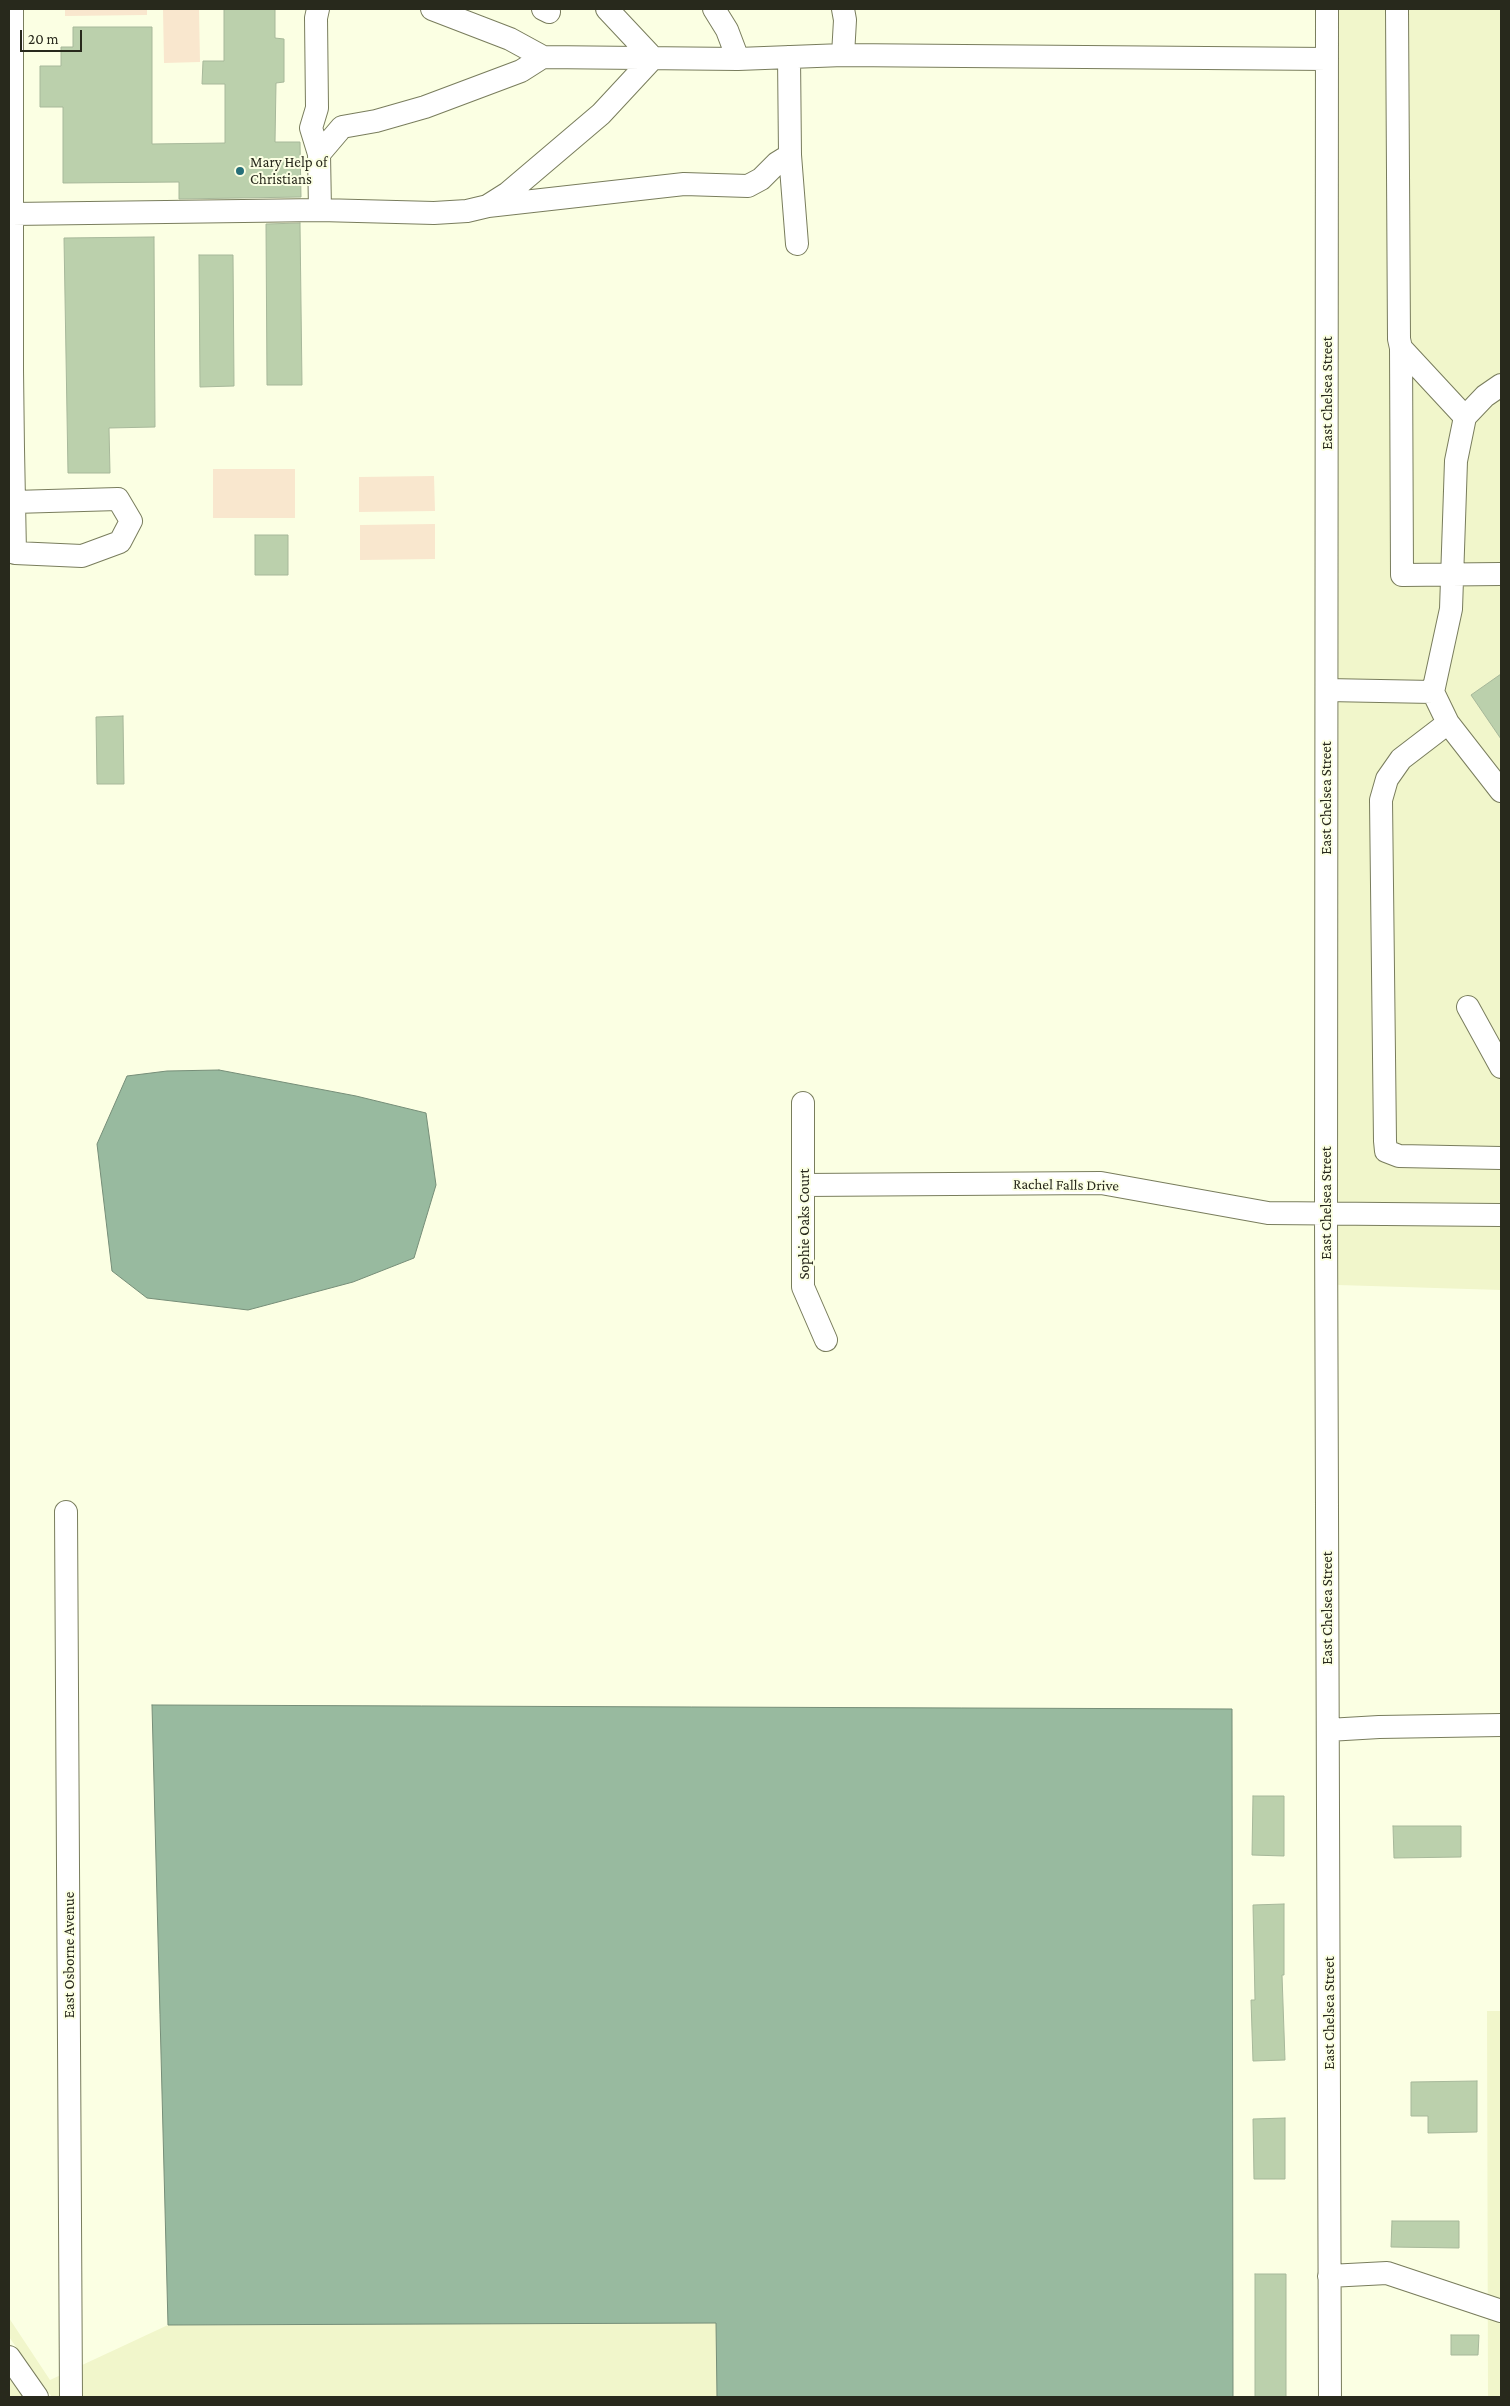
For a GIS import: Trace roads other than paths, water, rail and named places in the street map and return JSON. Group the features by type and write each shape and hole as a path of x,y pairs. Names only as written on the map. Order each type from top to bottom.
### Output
{"street":[{"path":"12,9 12,214 14,502 15,553 82,556 120,542 131,522 118,498 14,502"},
{"path":"318,9 316,18 317,108 311,128 319,154 320,210"},
{"path":"432,9 510,39 543,57 738,59 843,55 1327,59"},
{"path":"606,9 653,58"},
{"path":"714,9 727,30 738,59"},
{"path":"843,9 845,20 843,55"},
{"name":"East Chelsea Street","path":"1327,9 1326,1215 1330,2397"},
{"path":"1397,9 1398,339 1401,348 1402,575 1501,574"},
{"path":"319,154 342,127 376,121 425,107 521,71 543,57"},
{"path":"789,57 790,155 797,244"},
{"path":"488,206 508,193 601,114 653,58"},
{"path":"317,108 342,127"},
{"path":"12,214 320,210 434,213 467,211 488,206 684,184 748,186 761,179 777,163 790,155"},
{"path":"1401,348 1464,417"},
{"path":"1501,385 1464,417 1456,461 1451,609 1433,692 1448,723 1501,791"},
{"path":"1327,690 1433,692"},
{"path":"1448,723 1401,759 1387,779 1381,800 1384,1141 1386,1151 1399,1156 1501,1158"},
{"path":"1468,1007 1501,1067"},
{"name":"Sophie Oaks Court","path":"803,1103 804,1287 826,1340"},
{"name":"Rachel Falls Drive","path":"804,1185 1101,1183 1268,1213 1326,1215 1501,1215"},
{"name":"East Osborne Avenue","path":"66,1512 71,2397"},
{"path":"1328,1730 1501,1724"},
{"path":"1329,2276 1387,2272 1501,2311"},
{"path":"9,2357 37,2397"}],"place":[{"name":"Mary Help of Christians","path":"240,171"}]}
